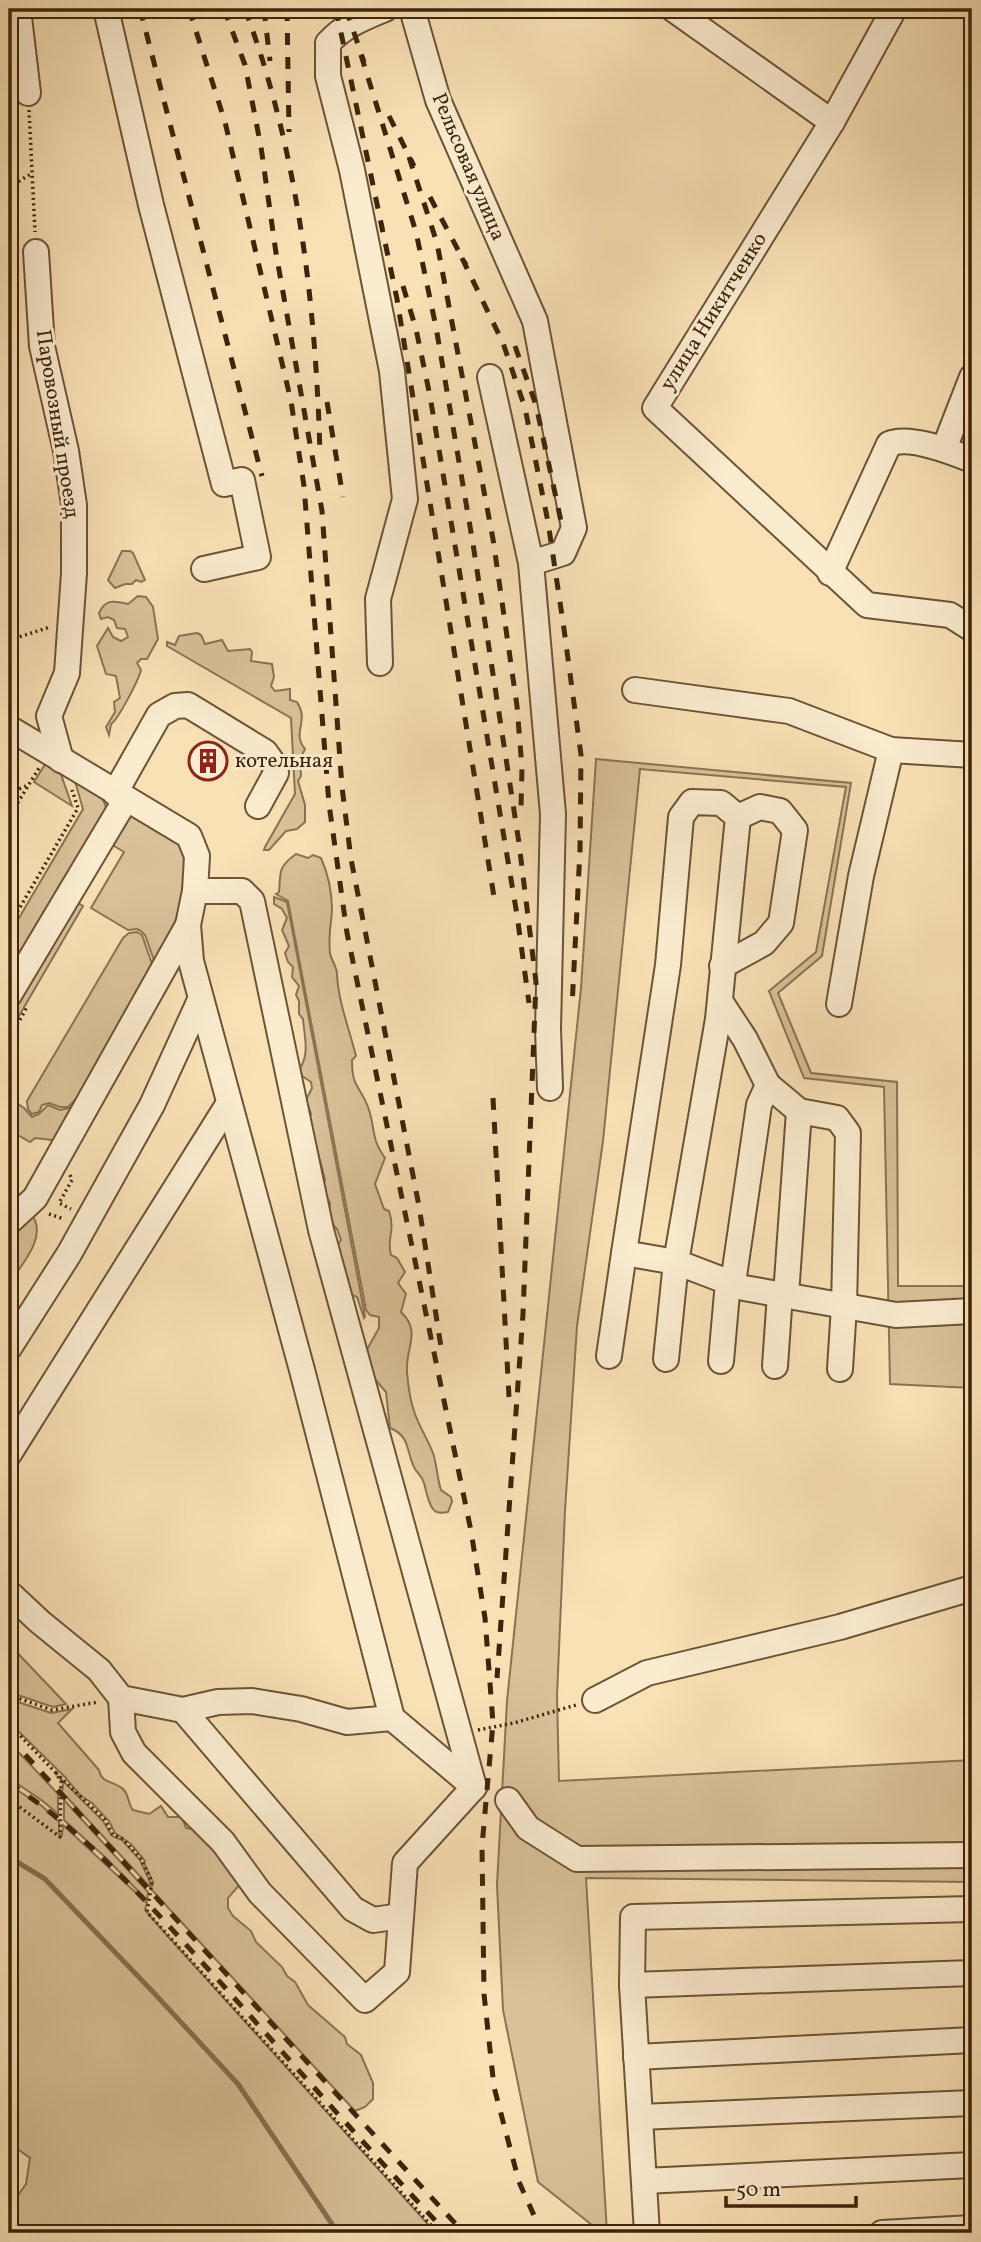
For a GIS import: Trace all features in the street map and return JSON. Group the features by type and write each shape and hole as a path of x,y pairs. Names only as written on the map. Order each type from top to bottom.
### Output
{"street":[{"path":"18,9 18,88"},
{"path":"106,9 150,205 224,484 243,481 258,557 204,569"},
{"path":"380,663 378,599 405,499 392,371 352,170 328,76 328,43 351,23 385,9"},
{"name":"Рельсовая улица","path":"412,9 438,100 535,321 574,528 563,554 531,563"},
{"path":"673,9 832,122"},
{"name":"улица Никитченко","path":"831,573 655,408 832,122 894,9"},
{"name":"Паровозный проезд","path":"36,252 41,346 66,451 74,505 67,673 49,716"},
{"path":"490,377 531,563 553,814 548,1029 550,1088"},
{"path":"944,449 972,377"},
{"path":"972,460 944,449 897,440 889,444 831,573 867,605 950,615 972,629"},
{"path":"635,690 789,711 891,750 972,755"},
{"path":"9,995 121,796 159,715 175,706 188,705 269,756 276,773 258,806"},
{"path":"13,730 49,716 55,756"},
{"path":"13,730 189,836 197,856 195,891 188,926 191,961 302,1370 392,1718 474,1787"},
{"path":"839,1004 862,876 891,750"},
{"path":"609,1356 668,965 681,817 692,802 721,803 738,817"},
{"path":"722,967 764,943 781,923 795,830 780,811 760,807 738,817"},
{"path":"666,1359 677,1262 720,1001 738,817"},
{"path":"195,891 242,891 253,901 321,1230 474,1787"},
{"path":"9,1222 35,1198 188,926"},
{"path":"9,1348 69,1254 152,1105 200,1000"},
{"path":"720,1001 746,1039 768,1085 799,1111 837,1118 848,1133 840,1369"},
{"path":"721,1361 727,1293 733,1283 758,1105 768,1085"},
{"path":"9,1454 229,1103"},
{"path":"775,1366 799,1111"},
{"path":"624,1253 677,1262 733,1283 783,1295 895,1315 972,1311"},
{"path":"595,1700 647,1673 840,1627 972,1588"},
{"path":"9,1593 99,1670 121,1698 123,1732 134,1753 222,1842 260,1893 365,2000 397,1972 405,1863 474,1787"},
{"path":"121,1698 183,1710 218,1702 252,1701 301,1709 347,1722 392,1718"},
{"path":"183,1710 352,1909 373,1920 401,1916"},
{"path":"508,1801 528,1828 576,1859 972,1855"},
{"path":"647,2233 632,1985 633,1917 972,1909"},
{"path":"632,1985 972,1973"},
{"path":"636,2057 972,2040"},
{"path":"640,2117 972,2103"},
{"path":"644,2181 972,2165"},
{"path":"882,2233 972,2228"}],"path":[{"path":"18,88 32,173 36,252"},
{"path":"9,187 32,173"},
{"path":"9,635 19,637 35,633 70,618"},
{"path":"9,817 28,785 55,756 78,808 9,926"},
{"path":"9,793 28,785"},
{"path":"65,1146 72,1180 59,1203 85,1222"},
{"path":"30,1202 39,1212 62,1220 85,1222"},
{"path":"9,1695 52,1710 121,1698"},
{"path":"459,1734 514,1723 595,1700"},
{"path":"9,1724 105,1820 113,1835 123,1839 141,1859 152,1882 147,1912 439,2233"},
{"path":"9,1799 60,1837 61,1782 56,1773"}],"shaded area":[{"path":"122,551 133,553 145,580 136,580 132,584 115,588 108,580"},
{"path":"138,596 146,597 153,607 158,639 147,659 141,659 137,663 141,670 123,708 111,724 109,735 106,727 115,712 114,702 120,698 116,676 106,674 97,646 108,628 113,637 121,641 128,637 125,629 117,628 114,620 108,617 101,619 99,613 108,603 128,604"},
{"path":"197,633 205,644 222,640 228,651 250,649 251,661 272,664 274,677 271,686 275,691 290,689 290,700 297,702 301,709 300,737 305,749 300,759 301,776 298,781 305,805 305,822 297,829 286,831 269,850 264,850 295,794 291,718 167,646 167,642 175,645 179,636"},
{"path":"49,758 57,763 72,806 34,782"},
{"path":"596,759 851,783 822,956 778,993 811,1073 897,1082 898,1286 972,1286 972,1388 890,1384 884,1087 804,1078 769,991 816,952 846,787 640,769 603,1141 577,1326 557,1695 559,1781 972,1760 972,1882 586,1878 607,2233 602,2233 538,2182 503,2010 497,1885 507,1701 581,988"},
{"path":"74,778 102,799 107,820 9,981 9,935 83,809"},
{"path":"125,806 187,842 183,923 155,963 141,931 128,930 91,908 124,852 104,840"},
{"path":"296,854 321,858 326,870 332,910 330,953 337,971 342,1004 356,1056 352,1060 353,1077 367,1104 375,1138 385,1158 375,1184 384,1209 389,1211 391,1218 391,1255 397,1258 405,1272 398,1283 406,1294 401,1312 411,1326 412,1333 407,1372 413,1409 433,1453 441,1490 451,1497 448,1512 434,1511 423,1481 412,1463 405,1440 390,1428 386,1392 372,1376 365,1353 379,1328 379,1317 370,1315 366,1310 288,901 276,894 279,892 283,867"},
{"path":"274,897 287,902 364,1318 357,1297 350,1294 336,1248 341,1240 337,1229 329,1221 330,1203 321,1187 325,1180 306,1100 312,1088 311,1082 302,1076 300,1068 305,1057 306,1044 296,995 299,986 292,977 293,967 285,953 289,946 282,930 287,918 282,909 274,904"},
{"path":"70,898 83,906 9,1033 9,1001"},
{"path":"137,932 142,935 152,964 79,1096 68,1107 49,1103 42,1105 39,1112 32,1114 27,1101 123,938 129,933"},
{"path":"9,1098 32,1117 48,1105 60,1110 74,1107 60,1149 52,1140 35,1138 30,1142 9,1130"},
{"path":"32,1215 37,1232 35,1241 26,1260 9,1284 9,1247 13,1233"},
{"path":"9,1644 66,1704 53,1707 9,1692"},
{"path":"9,1699 51,1713 72,1709 58,1723 103,1778 124,1790 133,1810 149,1814 161,1806 168,1817 182,1817 186,1828 200,1830 241,1883 228,1898 228,1908 233,1916 251,1931 256,1942 295,1982 308,2005 345,2037 347,2044 361,2055 373,2083 373,2099 365,2107 355,2111 151,1889 153,1882 145,1861 131,1844 115,1833 109,1821 92,1803 80,1795 9,1722"},
{"path":"9,1742 58,1794 58,1814 9,1778"},
{"path":"60,1778 103,1821 112,1836 122,1840 140,1860 150,1887 62,1792 63,1784"},
{"path":"9,1785 42,1806 59,1822 59,1834 62,1835 63,1825 147,1903 145,1910 164,1932 436,2233 22,2233 11,2212 11,2205 26,2184 30,2158 9,2143"},
{"path":"64,1800 148,1892 147,1900 64,1820"}],"waterway":[{"path":"9,1857 45,1879 238,2084 338,2233"}],"railway":[{"path":"140,9 262,476"},
{"path":"189,9 225,122 291,401 304,486 329,804 347,933 471,1531 485,1618 493,1723 482,1846 484,1994 494,2087 519,2182 542,2233"},
{"path":"224,9 245,65 322,511 342,787 351,859 419,1206 441,1347"},
{"path":"245,9 279,118 301,229 314,342 320,455"},
{"path":"264,9 270,61"},
{"path":"287,9 289,132"},
{"path":"336,9 397,299 495,903"},
{"path":"346,9 364,62"},
{"path":"361,55 416,232 436,327 519,843 536,982 523,1314 497,1678"},
{"path":"389,116 414,166"},
{"path":"409,157 437,243 493,539 517,706 522,768 521,808"},
{"path":"430,197 466,265"},
{"path":"462,258 503,343 525,408 548,522 564,629 581,755 580,850 572,1007"},
{"path":"403,286 416,329 430,396 517,915 529,1003"},
{"path":"515,346 536,405 561,521"},
{"path":"327,402 343,497"},
{"path":"493,1098 509,1397"},
{"path":"9,1737 464,2233"},
{"path":"9,1783 67,1826 120,1875 447,2233"}],"place":[{"name":"котельная","path":"208,761"}]}
